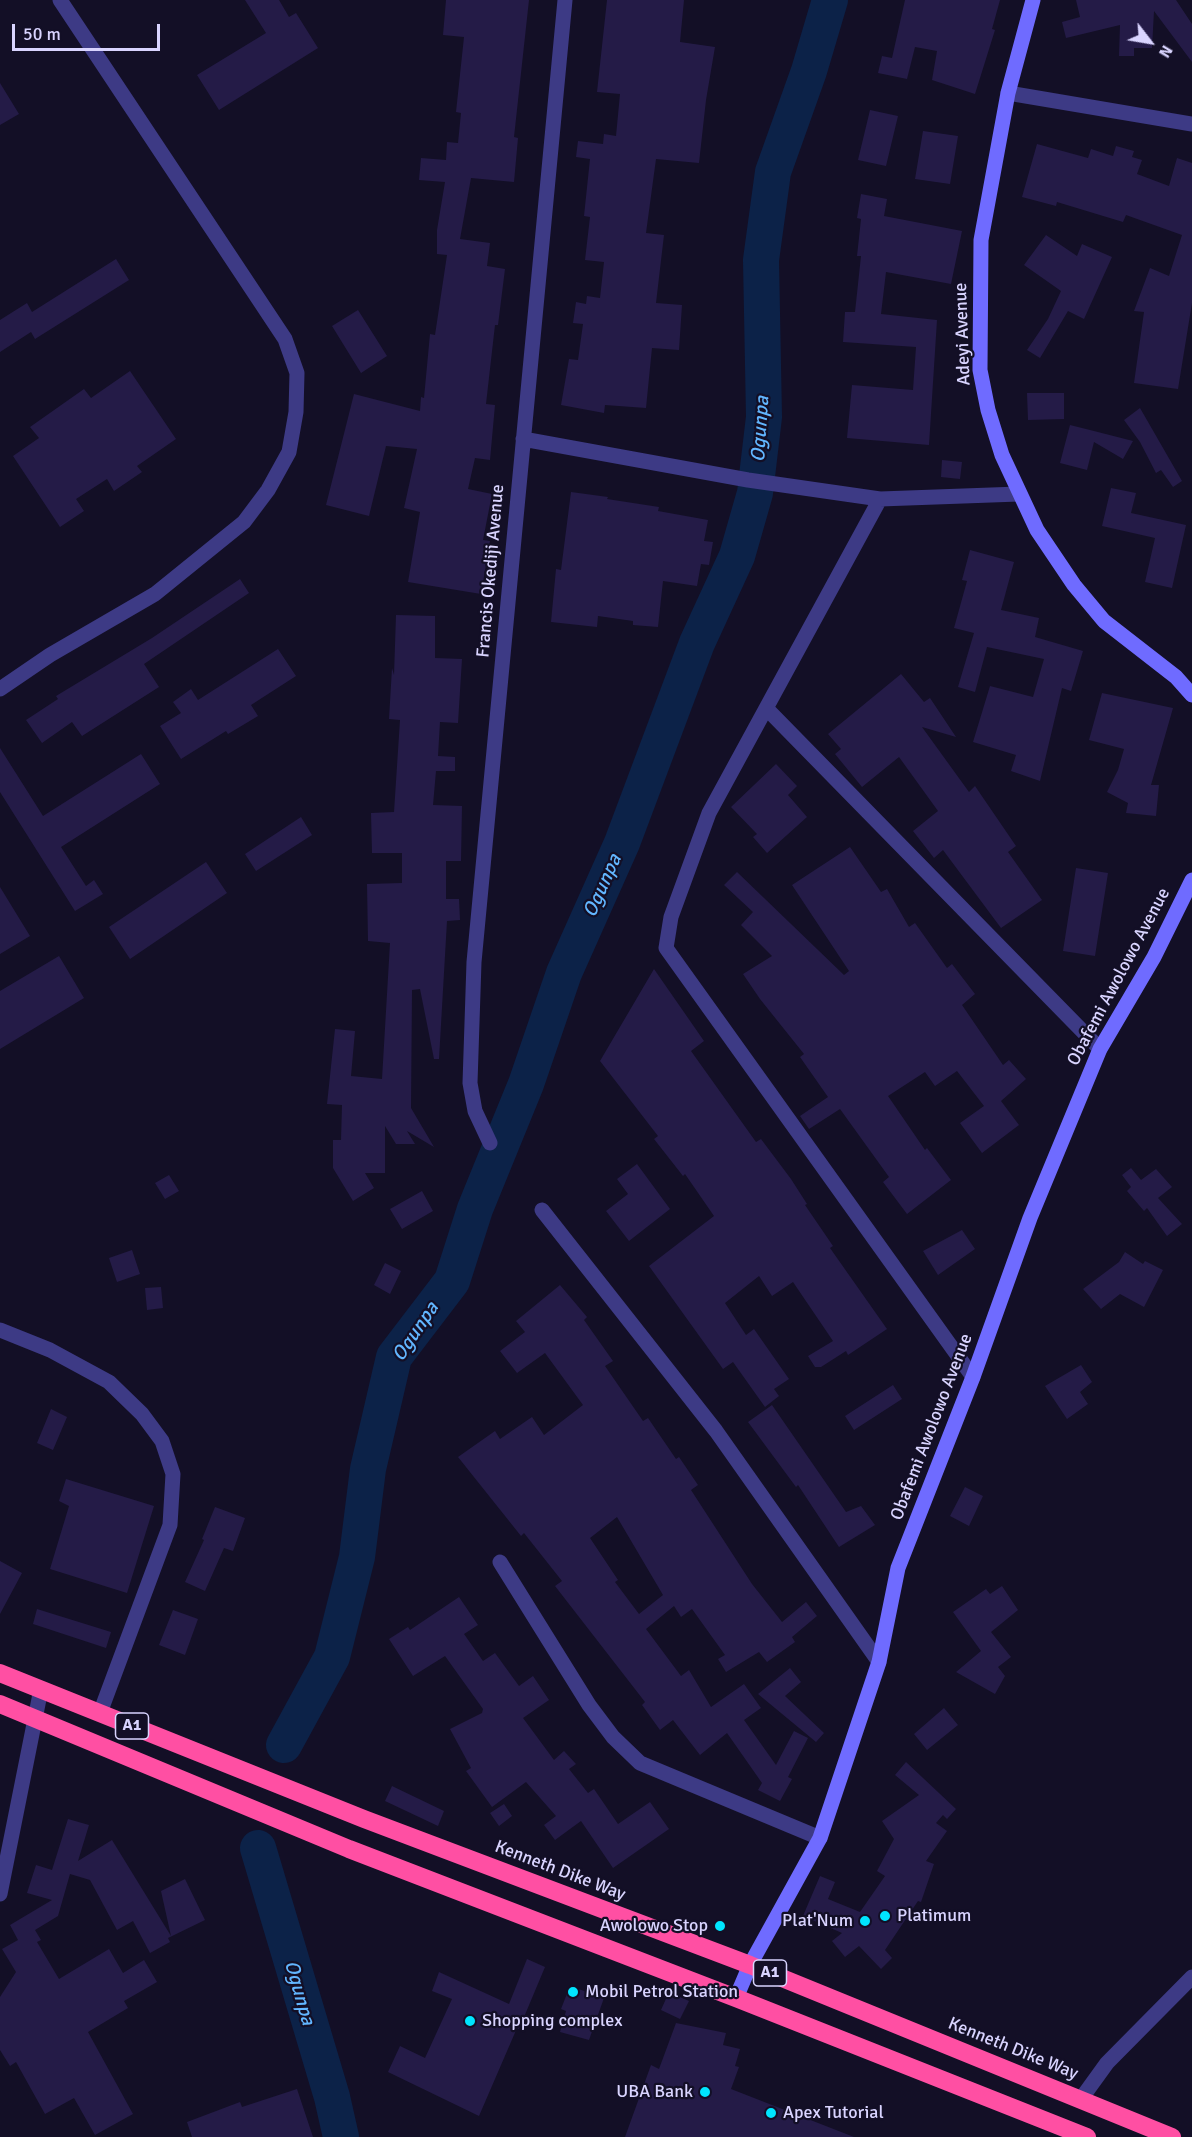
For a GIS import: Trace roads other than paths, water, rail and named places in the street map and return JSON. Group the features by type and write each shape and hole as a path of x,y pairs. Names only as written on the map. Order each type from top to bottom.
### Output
{"highway":[{"name":"Kenneth Dike Way","path":"0,1673 364,1819 750,1965 1172,2137"},
{"name":"A1","path":"0,1704 252,1806 349,1849 736,1998 1087,2137"}],"main road":[{"name":"Adeyi Avenue","path":"1033,0 1008,93 981,240 980,370 988,410 1002,455 1019,494 1037,530 1074,585 1104,621 1176,677 1192,695"},
{"name":"Adeyi Avenue","path":"1176,677 1192,683"},
{"name":"Obafemi Awolowo Avenue","path":"736,1998 750,1965 820,1838 879,1662 898,1568 973,1377 1030,1218 1100,1049 1154,957 1192,880"}],"street":[{"path":"0,689 50,655 155,594 244,522 268,490 289,452 296,412 297,373 285,339 60,0"},
{"name":"Francis Okediji Avenue","path":"490,1143 475,1111 470,1083 474,962 565,0"},
{"path":"1008,93 1192,124"},
{"path":"523,439 748,480 804,486 880,499 1019,494"},
{"path":"880,499 709,813 671,917 666,948 973,1377"},
{"path":"767,709 1100,1049"},
{"path":"542,1210 716,1431 879,1662"},
{"path":"0,1330 50,1350 109,1382 142,1414 162,1441 173,1474 170,1525 100,1713"},
{"path":"500,1562 589,1705 613,1737 640,1763 820,1838"},
{"path":"0,1894 41,1689"},
{"path":"1081,2099 1107,2063 1192,1977"}],"waterway":[{"name":"Ogunpa","path":"284,1745 332,1657 357,1557 368,1469 394,1357 452,1281 475,1209 526,1084 564,973 622,843 697,643 737,556 755,493 764,417 761,260 773,172 809,71 830,0"},
{"name":"Ogunpa","path":"258,1848 332,2097 341,2137"}],"place":[{"name":"Platimum","path":"885,1916"},
{"name":"Plat'Num","path":"865,1921"},
{"name":"Awolowo Stop","path":"720,1926"},
{"name":"Mobil Petrol Station","path":"573,1992"},
{"name":"Shopping complex","path":"470,2021"},
{"name":"UBA Bank","path":"705,2092"},
{"name":"Apex Tutorial","path":"771,2113"}]}
